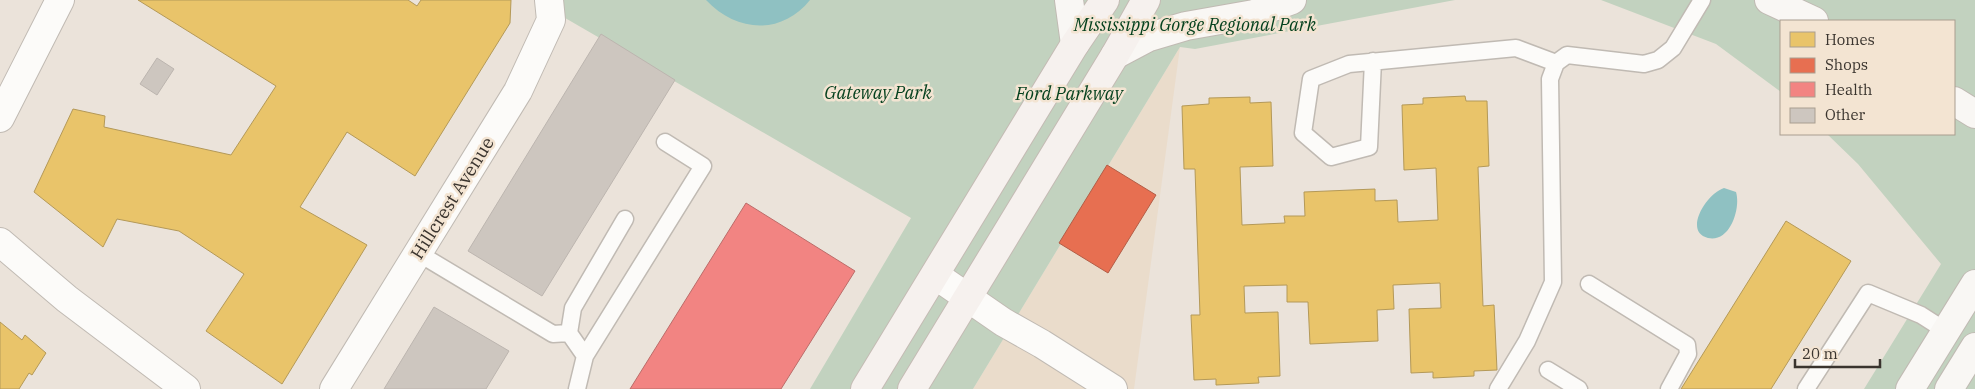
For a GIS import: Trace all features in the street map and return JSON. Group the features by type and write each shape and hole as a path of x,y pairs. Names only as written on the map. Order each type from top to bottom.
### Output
{"main road":[{"path":"865,389 1075,44 1105,0"},
{"path":"912,389 1116,54 1146,0"}],"street":[{"path":"0,118 60,0"},
{"name":"Hillcrest Avenue","path":"334,389 518,91 551,20 549,0"},
{"path":"1068,0 1075,44"},
{"path":"1116,54 1149,37 1186,26 1254,14 1292,0"},
{"path":"1769,0 1812,20"},
{"path":"1955,101 1975,114"},
{"path":"0,242 67,299 186,389"},
{"path":"935,275 1003,322 1113,389"},
{"path":"1910,389 1975,284"},
{"path":"1946,331 1975,341"},
{"path":"1949,389 1975,347"}],"lane":[{"path":"1498,389 1527,341 1553,282 1550,79 1556,63 1567,55 1644,64 1658,60 1673,48 1702,0"},
{"path":"1373,62 1369,146 1331,157 1303,133 1311,79 1349,64 1516,48 1556,63"},
{"path":"577,389 585,356 704,166 665,142"},
{"path":"585,356 570,333 573,308 625,219"},
{"path":"418,253 553,334 570,333"},
{"path":"1589,284 1687,344 1688,354 1669,389"},
{"path":"1806,389 1868,293 1921,315 1946,331"},
{"path":"1548,370 1579,389"}],"shaded area":[{"path":"1180,47 1134,389 973,389"}],"green space":[{"path":"534,0 1455,0 1195,49 1180,47 973,389 810,389 911,218"},
{"path":"1601,0 1975,0 1975,389 1864,389 1941,264 1858,164 1828,135 1955,135 1955,20 1780,20 1780,91 1716,44"}],"water":[{"path":"706,0 810,0 798,12 786,20 758,26 744,24 731,19"},
{"path":"1724,188 1736,192 1737,207 1735,215 1728,230 1716,238 1708,238 1701,234 1697,228 1697,221 1704,205"}],"building: Homes":[{"path":"138,0 408,0 417,6 421,0 511,0 510,23 415,176 347,132 300,207 367,245 282,384 206,331 244,274 179,231 117,219 103,247 34,192 73,109 105,116 104,127 231,155 276,86"},
{"path":"1465,96 1466,101 1487,101 1489,166 1478,167 1483,306 1494,305 1497,370 1474,371 1474,376 1433,378 1433,372 1411,373 1409,309 1441,308 1440,283 1393,285 1394,309 1377,310 1378,341 1310,344 1308,302 1287,302 1287,285 1244,286 1245,313 1278,312 1280,376 1258,377 1259,383 1216,385 1216,379 1194,380 1191,315 1200,315 1195,169 1184,169 1182,106 1209,104 1209,98 1250,97 1250,103 1271,102 1273,166 1240,167 1242,225 1285,223 1284,216 1305,216 1304,192 1375,189 1375,201 1397,200 1398,222 1438,220 1436,168 1404,170 1402,105 1423,104 1423,98"},
{"path":"1786,221 1851,261 1771,389 1681,389"},
{"path":"0,322 22,340 25,335 46,353 32,375 29,373 19,389 0,389"}],"building: Shops":[{"path":"1107,165 1156,195 1108,273 1059,243"}],"building: Health":[{"path":"746,203 855,271 781,389 630,389"}],"building: Other":[{"path":"601,34 675,80 542,296 468,251"},
{"path":"157,58 174,69 157,95 140,84"},
{"path":"434,307 509,351 486,389 384,389"}],"park label":[{"name":"Mississippi Gorge Regional Park","path":"1195,24"},
{"name":"Gateway Park","path":"878,92"},
{"name":"Ford Parkway","path":"1069,93"}]}
